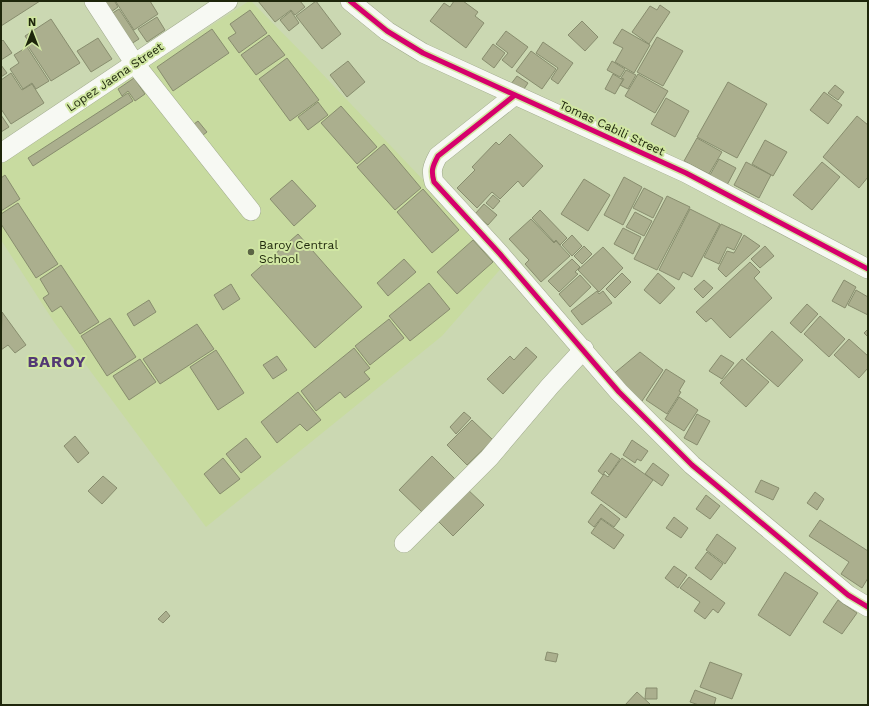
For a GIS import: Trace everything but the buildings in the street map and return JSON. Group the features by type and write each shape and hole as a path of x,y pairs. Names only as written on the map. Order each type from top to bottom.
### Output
{"street":[{"path":"94,1 135,64 251,211"},
{"name":"Lopez Jaena Street","path":"1,153 228,1"},
{"name":"Tomas Cabili Street","path":"350,1 388,31 423,53 686,173 868,269"},
{"path":"515,94 438,156 434,163 432,172 434,182 506,260 584,349 619,392 692,465 848,595 868,607"},
{"path":"404,543 489,458 550,386 584,349"}],"shaded area":[{"name":"Baroy Central School","path":"251,1 311,62 504,265 442,336 206,527 54,322 1,240 1,163"}],"cycle path":[{"path":"350,1 387,31 423,53 686,173 868,269"},
{"path":"515,95 438,156 434,163 433,169 434,182 500,254 619,392 692,465 848,595 868,607"}],"place":[{"name":"Baroy Central School","path":"251,252"}],"district":[{"name":"BAROY","path":"57,361"}]}
